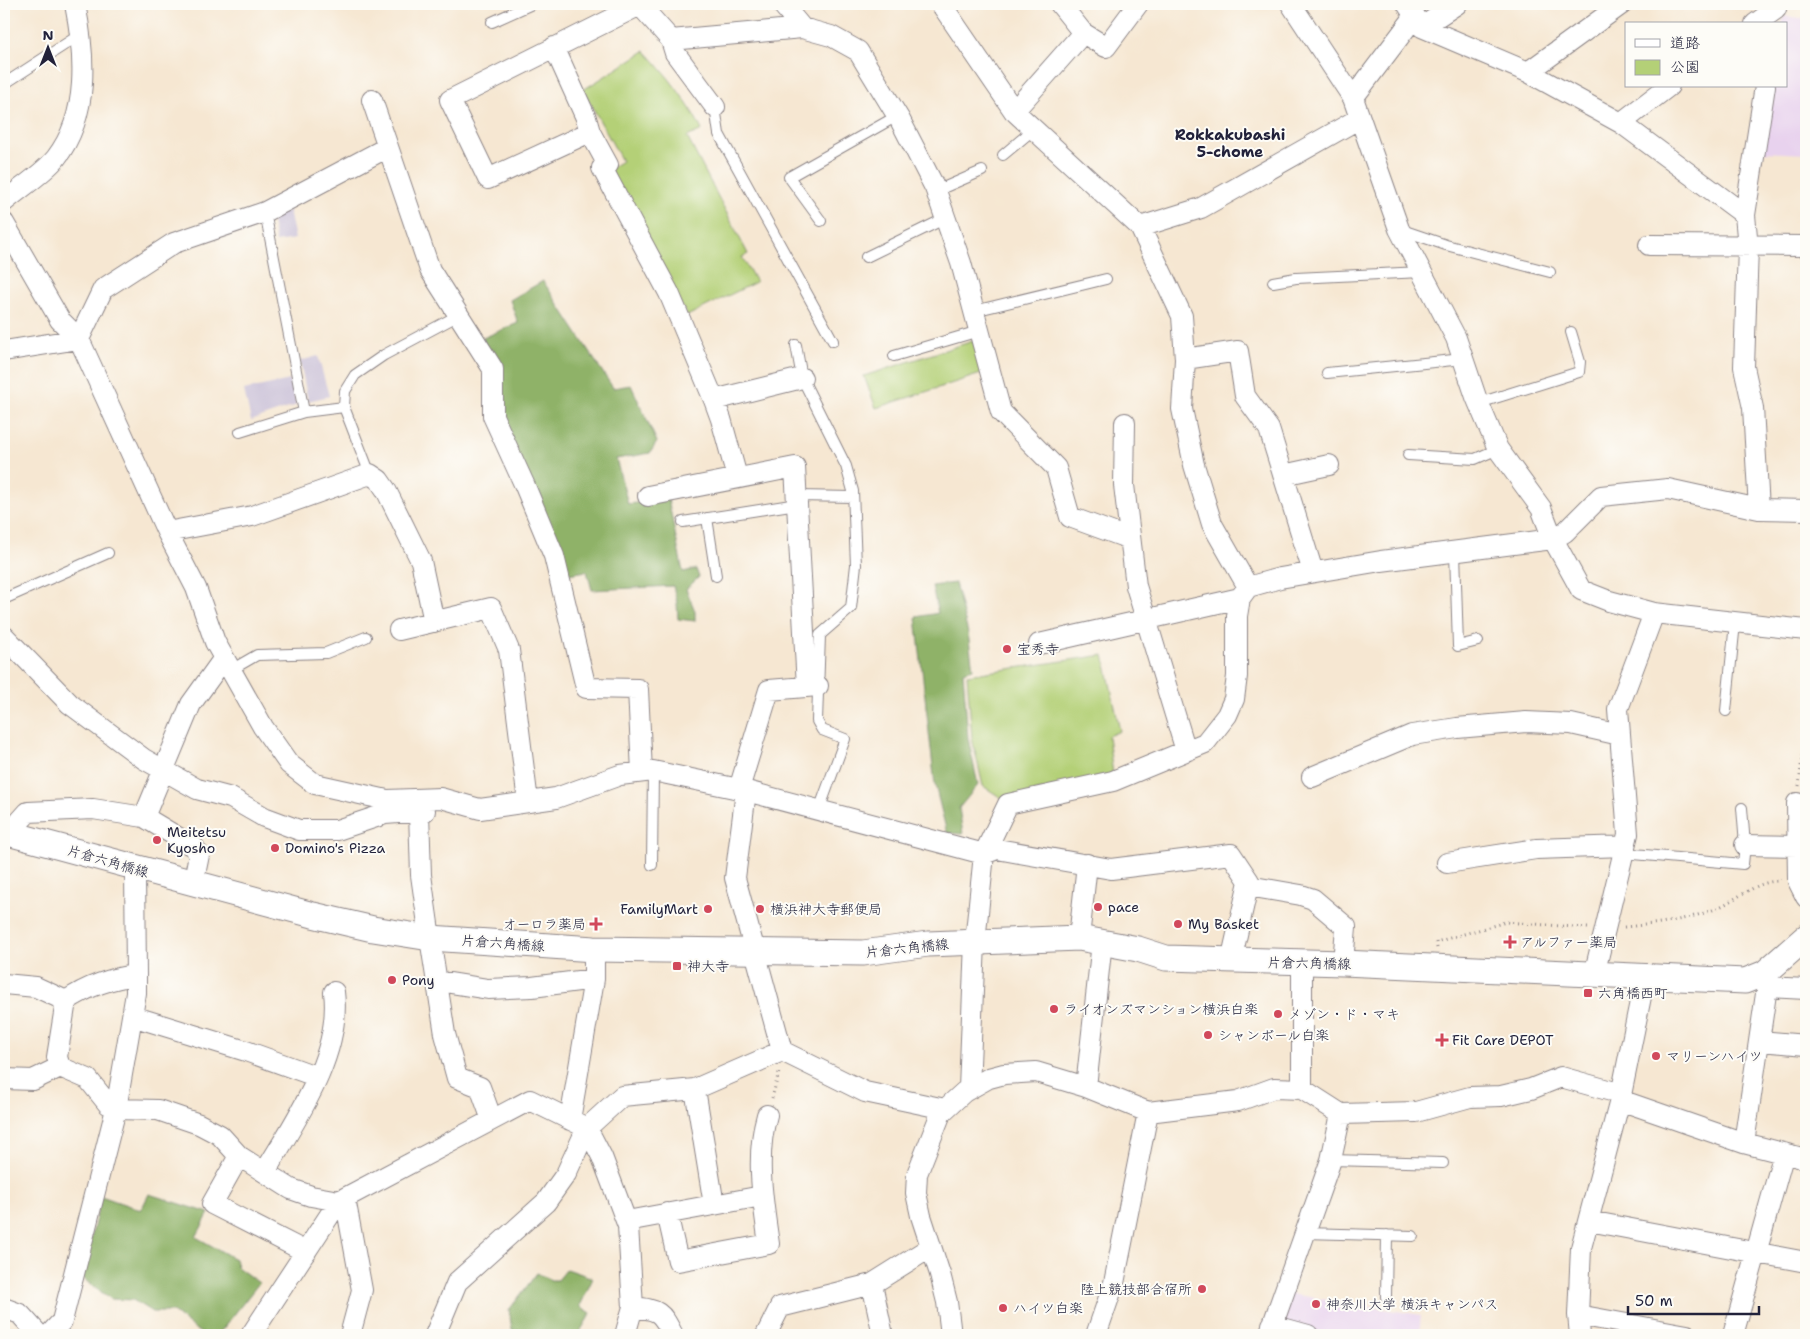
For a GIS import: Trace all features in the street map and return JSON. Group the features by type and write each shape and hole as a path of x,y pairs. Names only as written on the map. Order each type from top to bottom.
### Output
{"street":[{"path":"4,202 56,158 72,131 80,108 81,34 75,4"},
{"path":"590,132 488,179 450,100 639,4 671,40 675,53 715,107"},
{"path":"782,4 802,28"},
{"path":"941,4 1014,112 1140,228 1182,316 1185,359 1182,409 1194,465 1212,524 1244,593 1237,616 1237,676 1234,699 1227,715 1205,743 1113,781 1008,804 984,854 975,942 969,1089"},
{"path":"1060,4 1083,34 1106,46 1138,4"},
{"path":"1291,4 1353,98 1399,229 1456,338 1479,404 1498,449 1541,508 1553,539 1581,590 1609,602 1654,613 1806,630"},
{"path":"1353,98 1415,15 1457,4"},
{"path":"1528,72 1622,4"},
{"path":"1759,22 1776,12"},
{"path":"1415,15 1528,72 1621,122 1745,215"},
{"path":"671,40 802,28 831,36 858,51 897,116 936,191 974,311 1001,412 1056,468 1070,517 1130,539"},
{"path":"1014,112 1083,34"},
{"path":"554,47 586,118 590,132 608,165 602,168 670,293 721,419 736,477"},
{"path":"1621,122 1666,88"},
{"path":"1759,509 1753,408 1744,367 1748,247 1745,215 1765,88"},
{"path":"372,100 430,270 492,369 492,416 525,486 554,556 586,688 638,689 648,772"},
{"path":"1140,228 1201,208 1360,118"},
{"path":"78,338 103,289 174,242 265,212 388,147"},
{"path":"4,223 60,320 78,338 167,532 196,588 215,642 264,727 289,764 315,784 387,800 441,798 480,809"},
{"path":"1649,246 1806,246"},
{"path":"4,351 78,338"},
{"path":"1185,359 1238,351 1244,396 1269,429 1313,572"},
{"path":"714,400 802,378"},
{"path":"1125,423 1124,485 1136,586 1186,751"},
{"path":"1283,475 1329,465"},
{"path":"648,496 736,477 795,467 812,687 769,690 743,790 735,878 783,1052 865,1092 946,1109"},
{"path":"167,532 252,516 370,474 379,480 386,490 421,561 434,622"},
{"path":"1039,644 1147,621 1244,593 1280,578 1381,561 1553,539 1565,532 1601,496 1668,489 1759,509 1806,510"},
{"path":"399,630 491,608 509,650 528,802"},
{"path":"1594,975 1628,834 1628,814 1618,709 1654,613"},
{"path":"4,636 70,704 144,759 197,789 231,798 264,817 299,830 337,830 385,814 480,809 556,798 620,775 648,772 743,790 984,854 997,849 1111,868 1231,854 1249,881 1231,961"},
{"path":"144,817 191,704 227,664"},
{"path":"1312,777 1412,735 1456,728 1535,722 1571,724 1620,735"},
{"path":"1797,803 1798,881 1806,897"},
{"path":"10,833 28,812 93,809 144,817 194,847 199,855 193,884"},
{"path":"419,812 421,875 445,1034 457,1078 480,1087 492,1120"},
{"name":"片倉六角橋線","path":"10,833 193,884 373,929 430,938 594,949 863,953 928,944 1091,940 1138,948 1166,958 1302,964 1343,963 1763,982 1779,962 1806,937"},
{"path":"1745,845 1797,846"},
{"path":"1448,863 1536,849 1624,850"},
{"path":"1086,1087 1091,940 1087,864"},
{"path":"49,1335 62,1321 116,1109 132,1016 136,975 135,868"},
{"path":"1248,886 1301,895 1313,899 1346,927 1343,963"},
{"path":"435,1335 458,1282 546,1202 566,1174 579,1124 594,979 594,949"},
{"path":"1302,964 1302,1090"},
{"path":"136,975 113,978 78,993 66,1001 57,1057 60,1066 88,1079 108,1104 116,1109 158,1110 179,1116 220,1135 239,1156 290,1189 311,1196 342,1200"},
{"path":"1580,1335 1578,1315 1581,1248 1621,1097 1645,977"},
{"path":"438,981 488,989 532,987 594,979"},
{"path":"1744,1143 1760,1041 1763,982 1806,989"},
{"path":"4,984 36,986 66,1001"},
{"path":"265,1172 318,1077 336,1010 334,992"},
{"path":"132,1016 318,1077"},
{"path":"1760,1041 1806,1045"},
{"path":"579,1124 622,1096 695,1089 783,1052"},
{"path":"4,1079 34,1080 60,1066"},
{"path":"951,1335 947,1302 916,1193 918,1174 934,1129 946,1109 969,1089 989,1078 1004,1074 1036,1072 1086,1087 1148,1112 1238,1101 1274,1088 1302,1090 1341,1114 1416,1112 1470,1097 1501,1096 1531,1090 1561,1077 1621,1097 1744,1143 1806,1159"},
{"path":"695,1089 714,1205"},
{"path":"251,1335 342,1200 530,1100 579,1124 602,1157 627,1220 633,1307 625,1335"},
{"path":"1096,1335 1114,1282 1148,1112"},
{"path":"1308,1335 1271,1330 1331,1160 1341,1114"},
{"path":"667,1213 678,1260 769,1244 762,1196 762,1132 767,1115"},
{"path":"1733,1335 1784,1153"},
{"path":"239,1156 212,1204 306,1252"},
{"path":"627,1220 762,1196"},
{"path":"342,1200 362,1290 350,1335"},
{"path":"1589,1221 1806,1262"},
{"path":"766,1335 780,1307 872,1284 931,1247"},
{"path":"872,1284 883,1335"},
{"path":"633,1307 656,1310 664,1316 673,1335"},
{"path":"4,1308 20,1314 39,1335"},
{"path":"1578,1315 1687,1335"}],"lane":[{"path":"492,22 532,4"},
{"path":"4,84 81,34"},
{"path":"715,107 719,134 833,341"},
{"path":"822,221 789,177 897,116"},
{"path":"1003,155 1034,129"},
{"path":"936,191 982,171"},
{"path":"265,212 304,412"},
{"path":"866,257 946,218"},
{"path":"1399,229 1446,245 1550,272"},
{"path":"1273,282 1296,278 1422,272"},
{"path":"974,311 1106,279"},
{"path":"370,474 344,407 345,391 355,375 384,355 459,315"},
{"path":"894,356 979,331"},
{"path":"1479,404 1579,372 1580,362 1571,332"},
{"path":"796,345 802,378 846,466 853,496 856,565 851,608 820,635 812,687 817,721 822,730 845,739 819,810"},
{"path":"1326,373 1463,359"},
{"path":"240,432 304,412 344,407"},
{"path":"1408,455 1475,458 1498,449"},
{"path":"683,522 797,500 853,496"},
{"path":"707,518 716,576"},
{"path":"1455,552 1458,646 1478,641"},
{"path":"4,599 108,553"},
{"path":"1726,711 1735,623"},
{"path":"227,664 257,655 326,653 366,637"},
{"path":"648,772 652,865"},
{"path":"1624,850 1743,864 1745,845 1742,808"},
{"path":"1331,1160 1443,1163"},
{"path":"1306,1233 1413,1236"},
{"path":"1386,1297 1387,1235"}],"path":[{"path":"1797,803 1804,737 1806,737"},
{"path":"767,1115 783,1052"}],"shaded area":[{"path":"1784,16 1806,19 1806,154 1763,152 1773,88 1788,88 1788,22 1782,22"},
{"path":"289,210 295,239 276,242 272,221 277,214"},
{"path":"318,356 329,396 308,401 300,361"},
{"path":"290,380 297,405 251,421 244,390"},
{"name":"神奈川大学 横浜キャンパス","path":"1284,1293 1421,1315 1419,1335 1270,1335"}],"green space":[{"path":"645,51 676,89 702,130 687,137 748,254 742,257 756,282 687,316 609,169 622,161 583,90"},
{"path":"543,281 613,388 631,385 657,442 650,453 616,459 628,504 668,499 683,572 696,569 699,577 686,589 695,611 695,621 678,619 673,586 592,590 587,571 562,575 496,414 483,338 518,323 510,300"},
{"path":"973,341 984,373 876,408 864,376"},
{"path":"955,583 968,633 973,669 963,672 968,738 978,785 959,808 963,834 947,833 935,785 916,617 938,613 932,586"},
{"path":"1104,655 1120,731 1108,736 1113,774 1003,799 983,786 972,738 967,675"},
{"path":"149,1194 209,1213 196,1237 235,1259 237,1267 259,1283 218,1335 203,1335 173,1312 152,1312 133,1300 111,1299 82,1278 101,1196 141,1210"},
{"path":"567,1269 593,1278 580,1306 591,1313 578,1335 538,1335 512,1330 509,1310 537,1273 551,1280 558,1280"}],"place":[{"name":"宝秀寺","path":"1007,649"},
{"name":"Meitetsu Kyosho","path":"157,840"},
{"name":"Domino's Pizza","path":"275,848"},
{"name":"pace","path":"1098,907"},
{"name":"FamilyMart","path":"708,909"},
{"name":"横浜神大寺郵便局","path":"760,909"},
{"name":"オーロラ薬局","path":"596,924"},
{"name":"My Basket","path":"1178,924"},
{"name":"アルファー薬局","path":"1510,942"},
{"name":"神大寺","path":"677,966"},
{"name":"Pony","path":"392,980"},
{"name":"六角橋西町","path":"1588,993"},
{"name":"ライオンズマンション横浜白楽","path":"1054,1009"},
{"name":"メゾン・ド・マキ","path":"1278,1014"},
{"name":"シャンボール白楽","path":"1208,1035"},
{"name":"Fit Care DEPOT","path":"1442,1040"},
{"name":"マリーンハイツ","path":"1656,1056"},
{"name":"陸上競技部合宿所","path":"1202,1289"},
{"name":"神奈川大学 横浜キャンパス","path":"1316,1304"},
{"name":"ハイツ白楽","path":"1003,1308"}],"district":[{"name":"Rokkakubashi 5-chome","path":"1230,144"}]}
